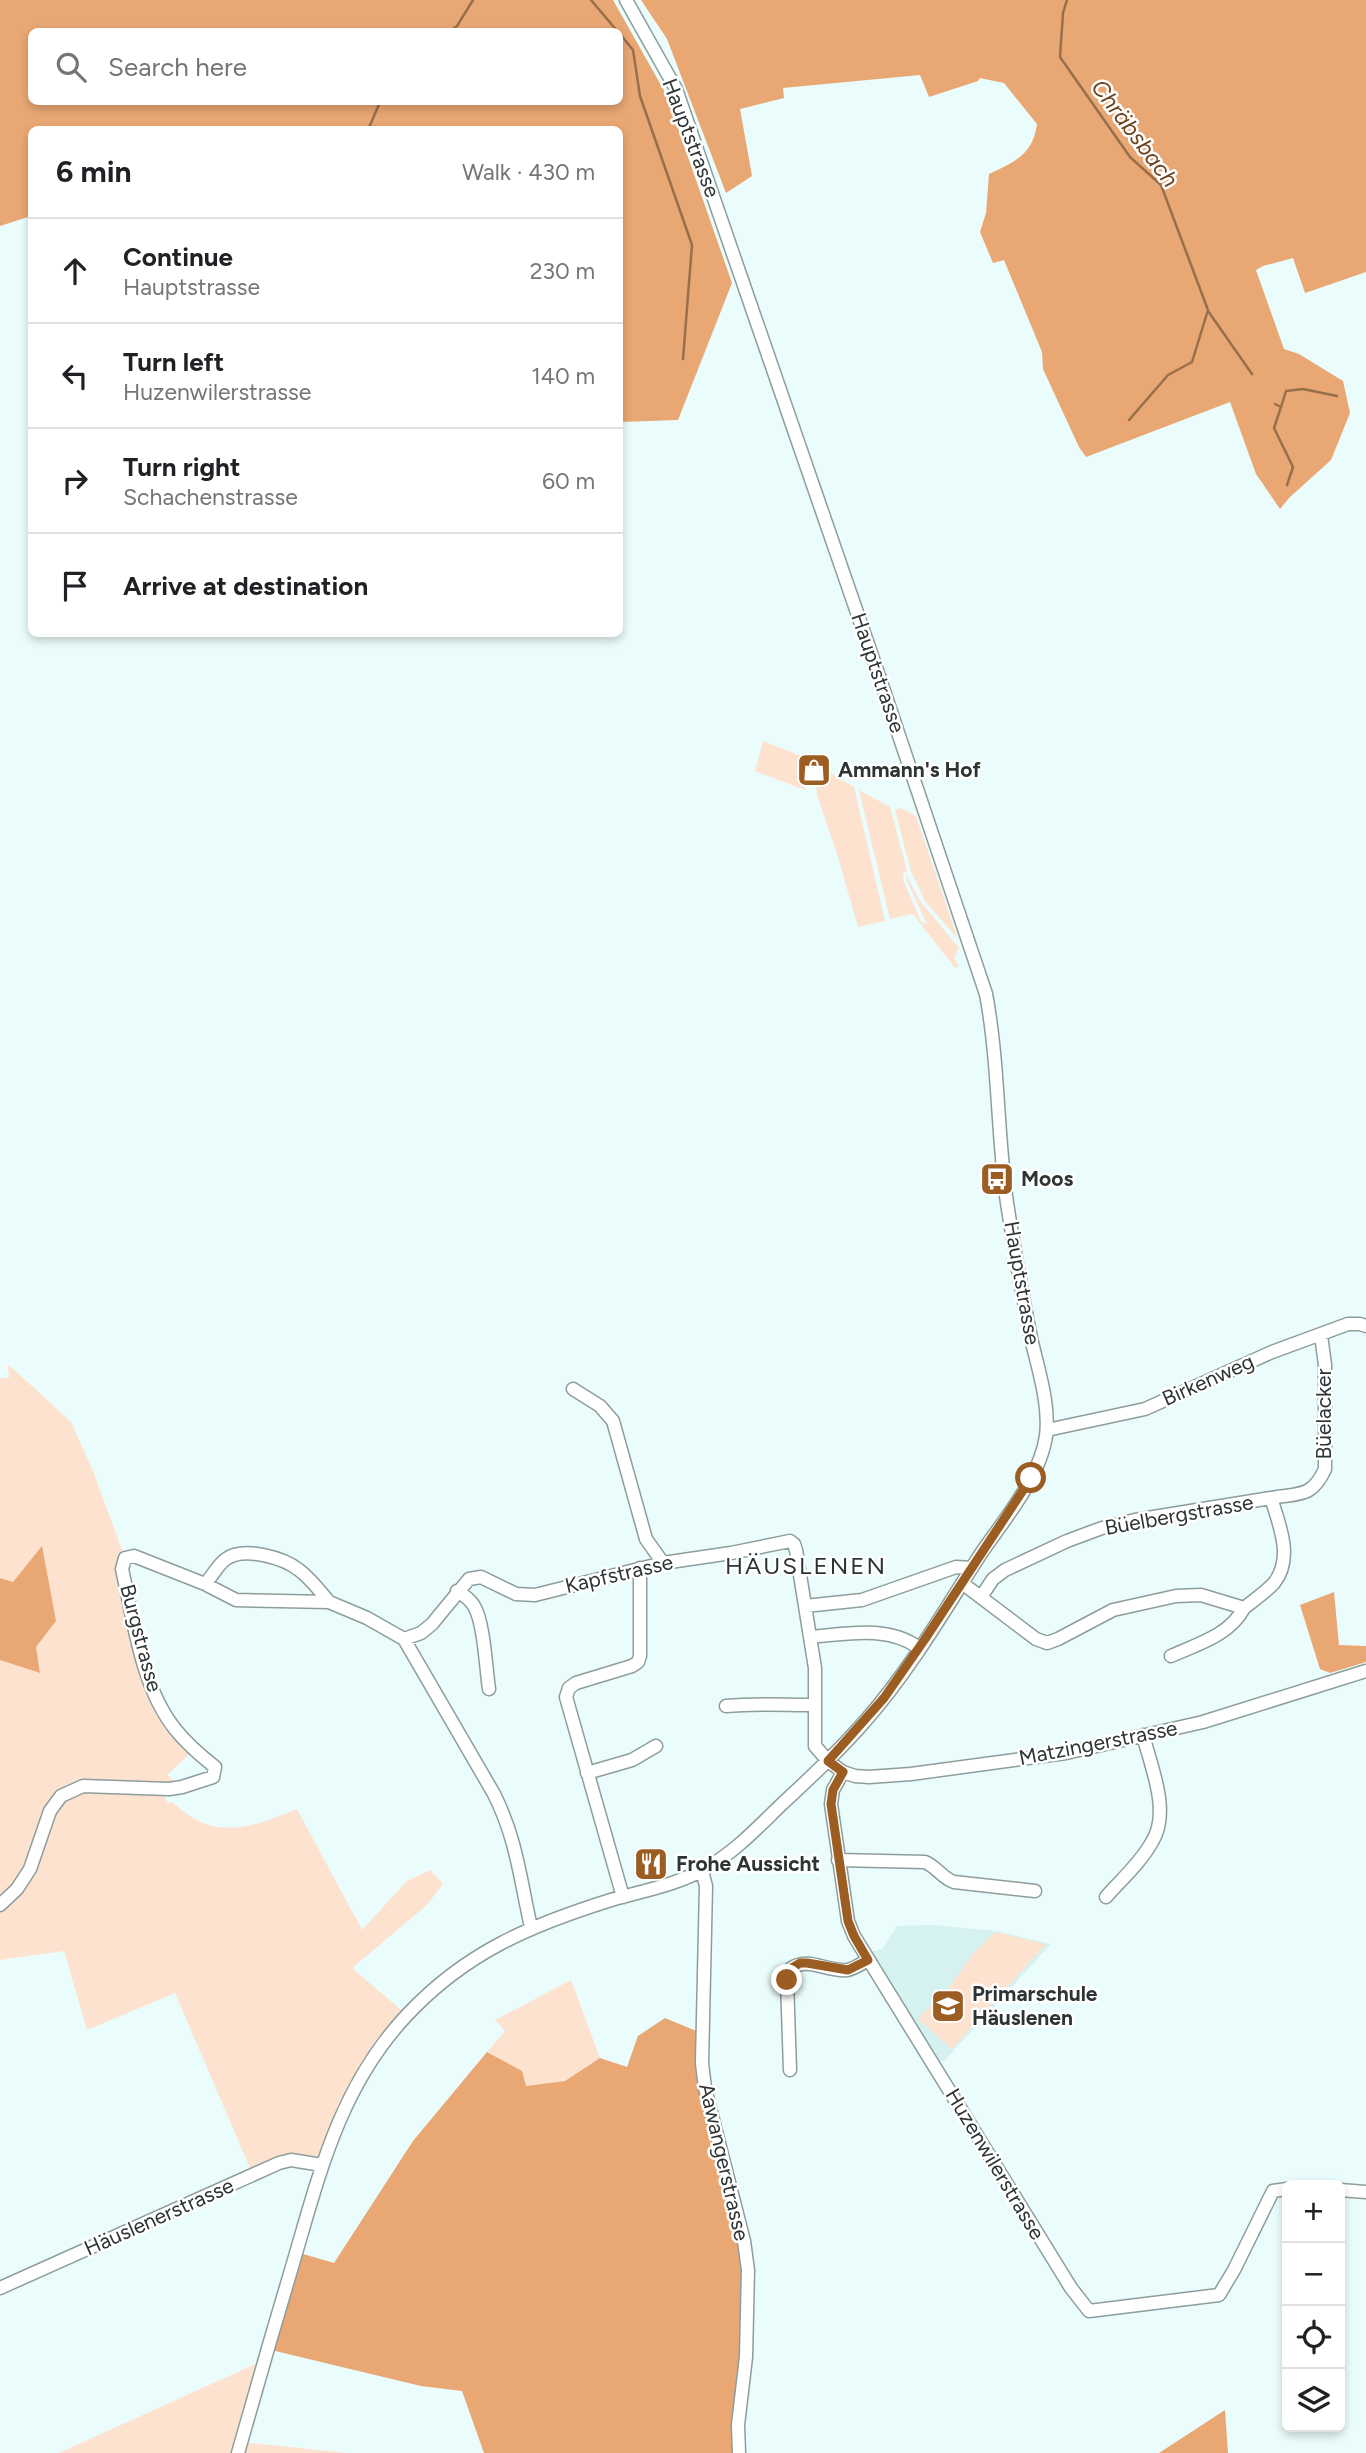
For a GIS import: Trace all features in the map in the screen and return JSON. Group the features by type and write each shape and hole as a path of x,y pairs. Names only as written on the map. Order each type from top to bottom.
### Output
{"street":[{"name":"Hauptstrasse","path":"321,2165 340,2116 358,2081 382,2045 407,2015 458,1970 531,1927 702,1871 736,1847 828,1761 867,1719 919,1648 972,1568 1031,1478 1041,1458 1047,1430 1042,1389 1007,1202 986,994 676,89 626,0"},
{"name":"Birkenweg","path":"1047,1430 1145,1409 1272,1352 1348,1324 1366,1326"},
{"name":"Büelacker","path":"1271,1498 1309,1491 1318,1484 1325,1469 1325,1365 1321,1335"},
{"path":"573,1389 600,1406 613,1421 646,1539 663,1563"},
{"name":"Büelbergstrasse","path":"981,1597 993,1579 1006,1570 1067,1541 1102,1528 1135,1520 1271,1498 1285,1551 1281,1570 1274,1583 1244,1608 1239,1619 1227,1630 1171,1656"},
{"name":"Kapfstrasse","path":"457,1591 469,1579 481,1577 516,1594 535,1595 663,1563 740,1552 790,1541 796,1550 805,1606"},
{"path":"205,1584 226,1559 253,1552 293,1565 302,1571 329,1602"},
{"name":"Burgstrasse","path":"0,1905 17,1889 30,1869 50,1811 61,1796 83,1786 169,1789 213,1777 215,1767 194,1750 174,1728 159,1704 144,1663 122,1569 125,1558 134,1556 205,1584 236,1600 329,1602 367,1618 404,1639"},
{"path":"828,1761 815,1746 815,1668 805,1606 862,1600 956,1567 972,1568"},
{"path":"623,1897 566,1701 566,1692 576,1683 638,1662 640,1568"},
{"path":"962,1583 1037,1639 1047,1643 1113,1610 1176,1596 1201,1595 1244,1608"},
{"path":"489,1689 479,1618 468,1597 457,1591 432,1624 421,1633 404,1639 494,1794 506,1820 516,1848 531,1927"},
{"path":"810,1637 883,1634 907,1641 919,1648"},
{"name":"Matzingerstrasse","path":"828,1761 843,1772 869,1777 1066,1753 1203,1722 1366,1671"},
{"path":"726,1706 767,1703 775,1706 815,1705"},
{"path":"1106,1897 1153,1841 1159,1824 1158,1798 1143,1735"},
{"path":"587,1773 632,1760 656,1745"},
{"name":"Huzenwilerstrasse","path":"843,1772 831,1798 848,1921 854,1936 1071,2288 1089,2311 1219,2295 1273,2190 1282,2189"},
{"path":"838,1860 925,1862 937,1869 947,1880 954,1882 1035,1891"},
{"name":"Aawangerstrasse","path":"702,1871 706,1886 701,2033 705,2088 744,2241 748,2270 746,2357 738,2424 739,2453"},
{"path":"790,2070 787,1980 790,1969 800,1963 807,1963 848,1970 868,1960"},
{"name":"Häuslenerstrasse","path":"0,2288 279,2163 291,2160 321,2165"},
{"path":"238,2453 321,2165"},
{"path":"1345,2190 1366,2192"}],"shaded area":[{"path":"0,0 613,0 666,94 732,283 678,420 623,422 623,126 28,126 28,217 0,226"},
{"path":"641,0 1366,0 1366,272 1305,293 1293,258 1256,270 1284,349 1299,354 1343,381 1350,413 1331,460 1280,509 1256,474 1230,402 1086,457 1043,369 1042,352 1004,260 993,263 980,232 986,213 989,174 1014,161 1027,150 1037,124 1004,83 980,78 978,81 929,97 920,75 783,88 784,98 740,109 752,176 726,193 667,39"},
{"path":"763,741 814,761 805,790 755,771"},
{"path":"823,769 854,787 885,921 858,927 817,795 816,784"},
{"path":"859,790 890,807 907,871 903,872 904,882 921,922 927,924 906,875 920,901 959,948 954,958 959,966 955,968 913,914 890,919"},
{"path":"901,808 916,816 958,939 925,901 911,871 895,810"},
{"path":"8,1364 71,1422 93,1471 125,1558 122,1569 160,1705 194,1750 167,1775 182,1787 169,1789 164,1796 168,1803 172,1802 208,1825 234,1828 260,1823 297,1809 362,1930 407,1881 430,1870 443,1884 427,1905 352,1968 407,2015 382,2045 322,2165 301,2161 253,2175 175,1993 87,2030 64,1951 0,1960 0,1660 40,1673 36,1647 42,1547 13,1582 0,1578 0,1378 9,1378"},
{"path":"42,1546 56,1621 36,1647 40,1673 0,1660 0,1578 13,1582"},
{"path":"1334,1592 1339,1645 1366,1646 1366,1662 1330,1673 1320,1669 1300,1605"},
{"name":"Primarschule Häuslenen","path":"933,1925 996,1931 1051,1944 944,2061 937,2062 870,1952 882,1949 897,1926"},
{"path":"995,1932 1046,1944 952,2049 918,2019 939,1996 942,1998 972,1955"},
{"path":"571,1980 600,2058 565,2081 525,2086 495,2056 487,2052 505,2031 495,2020"},
{"path":"665,2018 701,2033 702,2062 744,2241 739,2453 484,2453 462,2391 421,2386 267,2349 296,2252 334,2263 413,2141 487,2052 522,2071 526,2086 565,2081 600,2058 627,2067 638,2036"},
{"path":"264,2360 241,2442 346,2453 59,2453"},
{"path":"1225,2410 1228,2453 1159,2453"}],"waterway":[{"path":"454,28 473,0"},
{"path":"591,0 615,28"},
{"name":"Chräbsbach","path":"1067,0 1063,13 1060,57 1130,157 1161,185 1208,310 1192,362 1168,375 1129,420"},
{"path":"623,38 633,50 640,96 692,245 683,359"},
{"path":"370,126 379,105"},
{"path":"1208,311 1252,374"},
{"path":"1275,404 1281,407 1286,391 1303,389 1337,396"},
{"path":"1281,407 1274,428 1293,467 1287,485"}],"place":[{"name":"Ammann's Hof","path":"814,770"},
{"name":"Moos","path":"997,1179"},
{"name":"Frohe Aussicht","path":"651,1864"},
{"name":"Primarschule Häuslenen","path":"948,2006"}],"district":[{"name":"HÄUSLENEN","path":"806,1566"}],"route":[{"path":"787,1980 790,1969 800,1963 848,1970 868,1960 848,1921 831,1804 833,1790 843,1772 828,1761 884,1698 1031,1478"}]}
